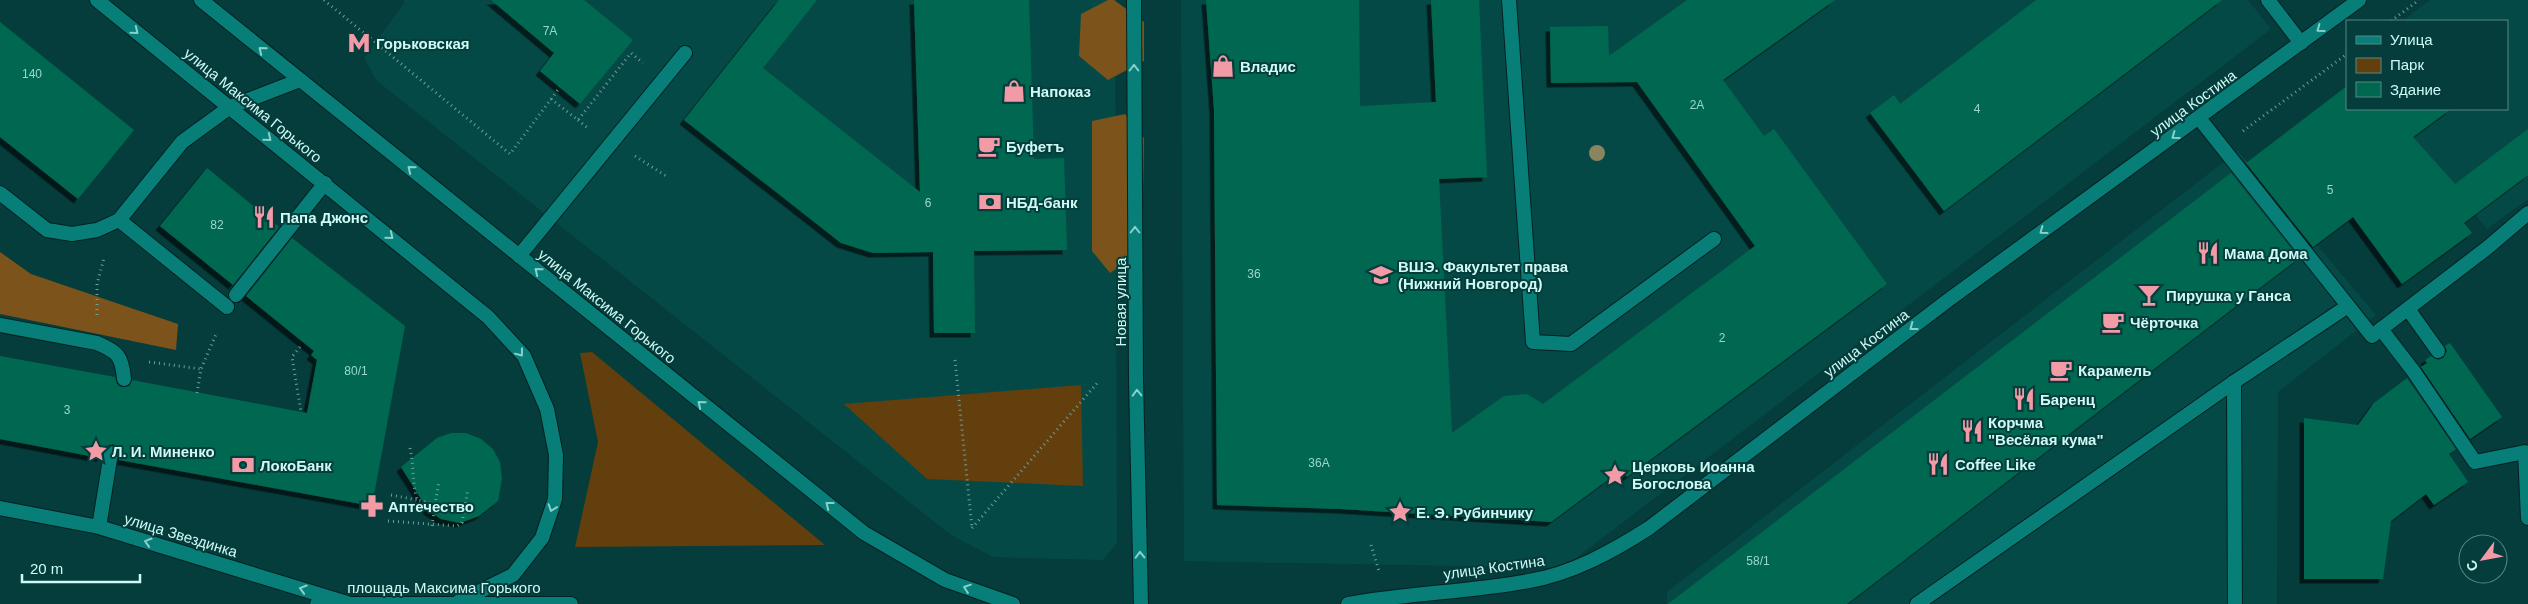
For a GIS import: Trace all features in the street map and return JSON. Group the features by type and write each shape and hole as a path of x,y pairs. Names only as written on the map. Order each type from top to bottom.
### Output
{"street":[{"name":"улица Максима Горького","path":"97,0 488,317 524,356 547,409 556,455 555,499 542,538 513,575 458,602"},
{"name":"улица Максима Горького","path":"201,0 864,533 944,580 1013,604"},
{"name":"Новая улица","path":"1134,0 1136,380 1141,604"},
{"path":"1508,0 1533,342 1570,344 1714,239"},
{"path":"2268,0 2301,43"},
{"name":"улица Костина","path":"1348,604 1387,597 1530,581 1567,571 1617,548 1649,528 1947,301 2359,0"},
{"path":"519,256 685,54"},
{"path":"0,193 47,230 72,234 96,230 120,220 182,142 230,107 300,80"},
{"path":"2199,118 2372,336 2487,248 2528,213"},
{"path":"236,295 325,183"},
{"path":"120,220 227,307"},
{"path":"1917,604 2234,382 2348,306"},
{"path":"2408,309 2438,351"},
{"path":"0,325 97,344 112,349 123,362 124,378"},
{"path":"2381,329 2414,372 2475,462 2525,452 2528,518"},
{"path":"2234,382 2235,604"},
{"path":"99,527 111,454"},
{"name":"улица Звездинка","path":"0,508 99,527 350,604"},
{"name":"площадь Максима Горького","path":"317,604 458,602 571,604"}],"path":[{"path":"324,0 510,154 560,88"},
{"path":"2392,20 2419,0"},
{"path":"551,99 578,120 632,53 664,80"},
{"path":"2222,147 2346,55"},
{"path":"650,164 666,176"},
{"path":"98,318 97,284 100,268"},
{"path":"197,392 200,369 227,307"},
{"path":"300,347 292,357 301,412"},
{"path":"955,360 972,528 1099,381"},
{"path":"147,362 200,369"},
{"path":"410,448 413,461 411,478 417,500"},
{"path":"432,526 439,482"},
{"path":"388,521 432,526 457,526 462,523 468,489"},
{"path":"391,495 464,508"}],"shaded area":[{"path":"403,0 1115,0 1117,543 1103,560 993,557 951,535 377,81 364,58 405,2"},
{"path":"1108,0 1114,0 1144,22 1144,61 1108,80 1079,56 1081,14"},
{"path":"1181,0 2248,0 2271,29 1563,568 1184,561"},
{"path":"2430,0 2528,0 2528,199 2487,229 2392,110 2508,110 2508,20 2404,20"},
{"path":"1125,114 1144,138 1142,250 1110,273 1092,251 1092,121"},
{"path":"2238,151 2376,315 2278,392 2277,604 1667,604 1667,592"},
{"path":"0,252 31,274 178,324 176,350 0,314"}],"green space":[{"path":"592,352 825,545 575,547 598,442 580,353"},
{"path":"1081,385 1083,486 927,479 844,404"}],"building":[{"path":"491,0 584,0 633,40 580,104 540,71 554,53"},
{"path":"779,0 817,0 763,68 920,192 914,0 1029,0 1034,159 1064,158 1067,250 974,251 975,333 934,333 933,252 873,253 841,243 684,120"},
{"path":"1206,0 1359,0 1360,106 1436,102 1431,0 1479,0 1487,177 1439,179 1452,433 1504,396 1527,394 1543,404 1755,246 1637,82 1551,83 1550,27 1608,26 1609,56 1687,0 1835,0 1723,80 1764,136 1774,129 1887,284 1627,477 1621,470 1551,522 1341,509 1217,505 1214,110"},
{"path":"2036,0 2222,0 1944,211 1870,113 1894,95 1900,104"},
{"path":"0,22 134,130 78,199 0,137"},
{"path":"2346,87 2346,110 2450,110 2413,137 2455,184 2528,129 2528,175 2464,223 2472,233 2402,284 2353,217 2313,247 2246,163"},
{"path":"207,168 279,227 233,285 160,226"},
{"path":"2231,173 2299,258 1847,604 1668,604"},
{"path":"292,238 405,326 372,506 119,460 119,449 113,444 105,447 102,457 95,457 0,439 0,356 115,377 117,384 121,387 129,386 132,380 307,413 317,360 311,355 314,351 246,296"},
{"path":"2450,343 2502,417 2470,439 2421,367 2427,363 2425,360 2431,356 2438,360 2443,358 2447,351 2445,346"},
{"path":"2407,378 2456,449 2449,454 2468,482 2434,505 2426,494 2391,521 2383,579 2304,579 2304,418 2358,425 2374,403"},
{"path":"451,433 466,433 481,439 493,449 500,462 502,478 498,501 479,516 460,523 441,519 428,510 401,467 437,438"}],"place":[{"name":"Горьковская","path":"359,43"},
{"name":"Владис","path":"1223,66"},
{"name":"Напоказ","path":"1014,91"},
{"name":"Буфетъ","path":"989,146"},
{"name":"НБД-банк","path":"990,202"},
{"name":"Папа Джонс","path":"264,217"},
{"name":"Мама Дома","path":"2208,253"},
{"name":"ВШЭ. Факультет права (Нижний Новгород)","path":"1381,275"},
{"name":"Пирушка у Ганса","path":"2149,295"},
{"name":"Чёрточка","path":"2113,322"},
{"name":"Карамель","path":"2061,370"},
{"name":"Баренц","path":"2024,399"},
{"name":"Корчма \"Весёлая кума\"","path":"1972,431"},
{"name":"Л. И. Миненко","path":"96,451"},
{"name":"Coffee Like","path":"1938,464"},
{"name":"ЛокоБанк","path":"243,465"},
{"name":"Церковь Иоанна Богослова","path":"1615,475"},
{"name":"Аптечество","path":"372,506"},
{"name":"Е. Э. Рубинчику","path":"1400,512"}]}
